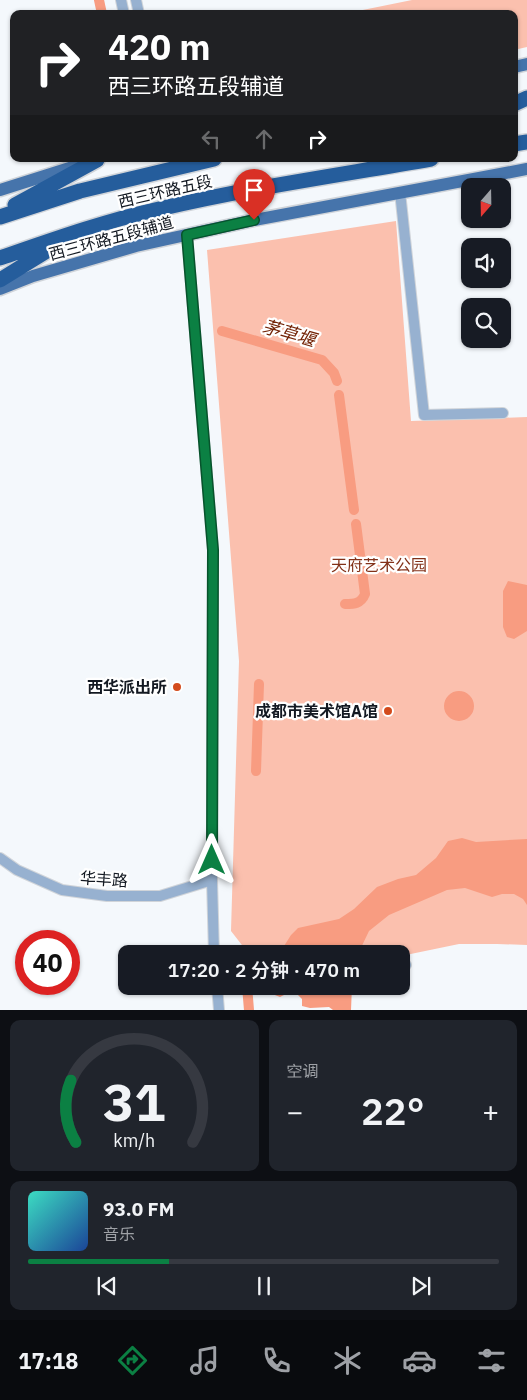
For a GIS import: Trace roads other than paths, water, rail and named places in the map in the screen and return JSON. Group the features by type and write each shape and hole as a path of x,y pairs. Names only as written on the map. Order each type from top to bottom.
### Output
{"highway":[{"path":"0,215 94,162"},
{"name":"西三环路五段","path":"0,215 80,192 202,162"},
{"name":"西三环路五段","path":"0,258 81,230 158,209 224,195 413,162"},
{"path":"0,280 81,230"}],"main road":[{"path":"0,190 89,162"},
{"name":"西三环路五段辅道","path":"0,289 33,276 136,246 254,220 527,169"}],"street":[{"path":"400,192 424,415 503,413"},
{"path":"187,235 213,550 212,880 214,945"},
{"name":"华丰路","path":"0,858 17,870 62,890 108,896 160,896 212,880"},
{"path":"218,995 219,1010"}],"waterway":[{"name":"茅草堰","path":"99,0 101,10"},
{"name":"茅草堰","path":"222,331 322,360 334,373 337,381"},
{"name":"茅草堰","path":"339,395 354,510"},
{"name":"茅草堰","path":"345,604 359,602 365,594 356,524"},
{"name":"茅草堰","path":"256,771 259,684"},
{"name":"茅草堰","path":"248,995 249,1010"}],"place":[{"name":"西华派出所","path":"177,687"},
{"name":"成都市美术馆A馆","path":"388,711"}],"park label":[{"name":"天府艺术公园","path":"379,565"}]}
